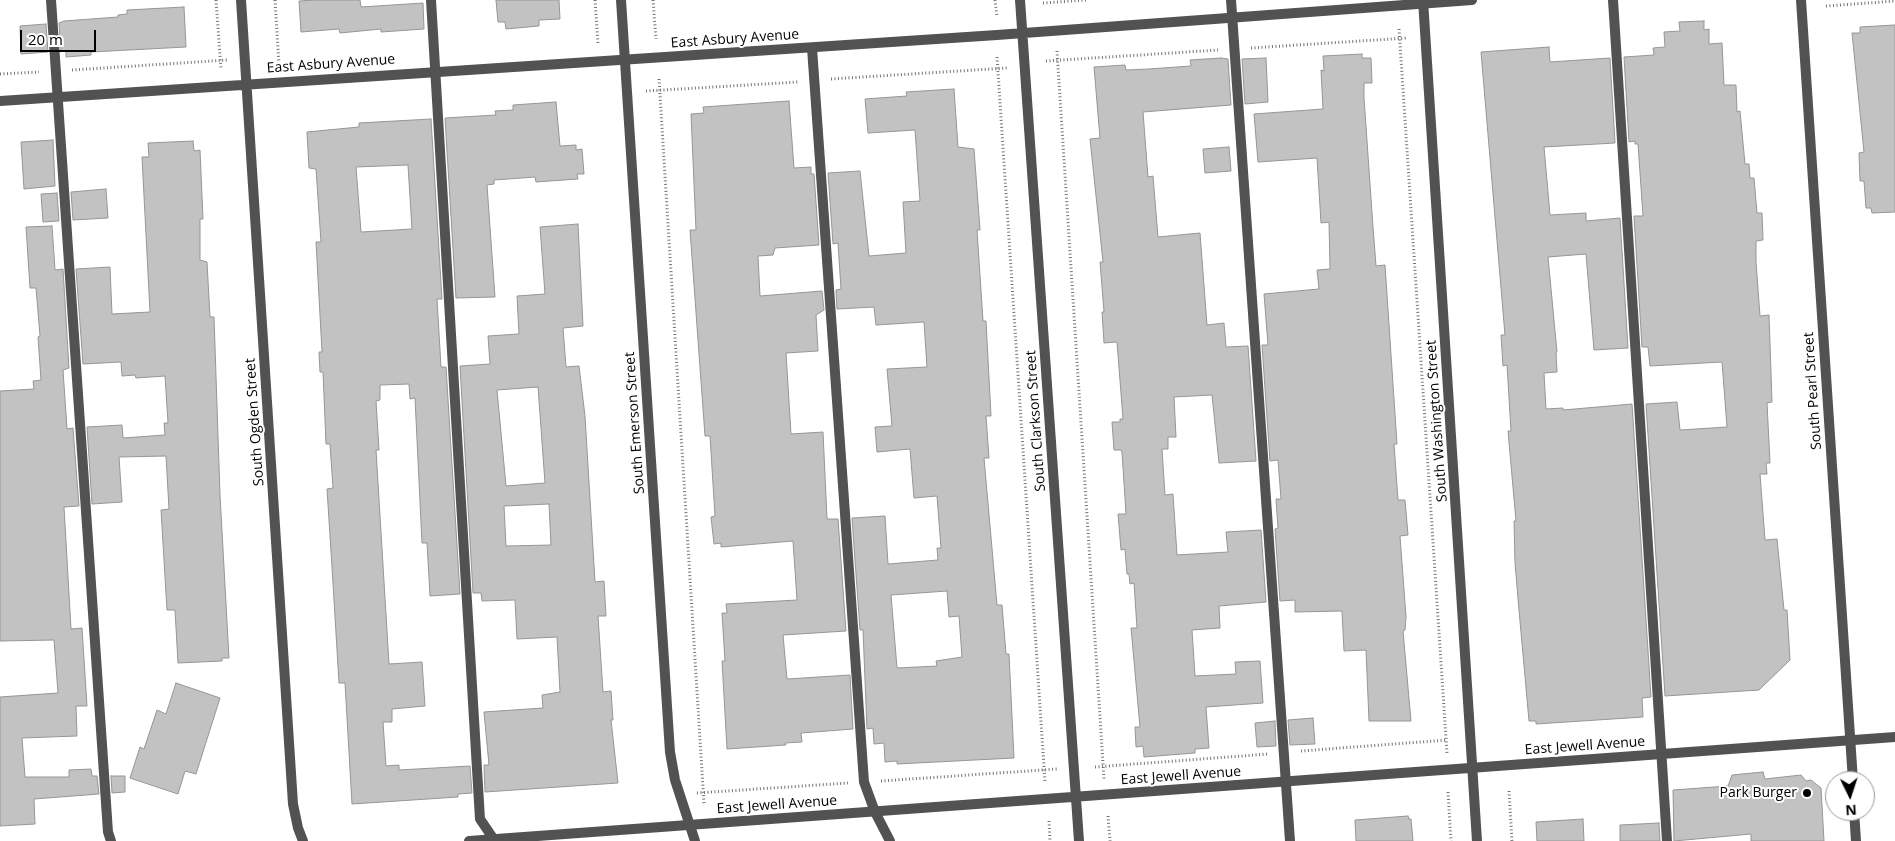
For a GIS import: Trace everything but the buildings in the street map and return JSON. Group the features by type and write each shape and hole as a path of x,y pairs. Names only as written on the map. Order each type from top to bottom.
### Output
{"street":[{"path":"51,0 108,822 111,841"},
{"name":"South Ogden Street","path":"242,0 292,794 298,828 303,841"},
{"path":"431,0 480,819 494,840"},
{"name":"South Emerson Street","path":"621,0 670,752 675,780 695,841"},
{"name":"South Clarkson Street","path":"1020,0 1079,841"},
{"path":"1231,0 1290,841"},
{"name":"East Asbury Avenue","path":"0,101 1022,34 1423,2 1472,0"},
{"path":"1613,0 1667,841"},
{"name":"South Pearl Street","path":"1801,0 1852,771"},
{"name":"South Washington Street","path":"1423,2 1478,841"},
{"path":"812,48 864,782 875,812 890,841"},
{"name":"East Jewell Avenue","path":"469,841 1895,738"},
{"path":"1855,821 1856,841"}],"path":[{"path":"216,0 221,73"},
{"path":"275,0 279,68"},
{"path":"595,0 598,45"},
{"path":"654,0 656,42"},
{"path":"996,0 997,18"},
{"path":"1043,3 1086,0"},
{"path":"1826,6 1895,1"},
{"path":"1399,28 1447,754"},
{"path":"1057,51 1105,780"},
{"path":"997,58 1045,786"},
{"path":"0,74 234,60"},
{"path":"658,79 704,804"},
{"path":"1509,791 1512,841"},
{"path":"1448,792 1451,841"},
{"path":"1108,816 1110,841"},
{"path":"1049,821 1050,841"}],"place":[{"name":"Park Burger","path":"1807,793"}]}
